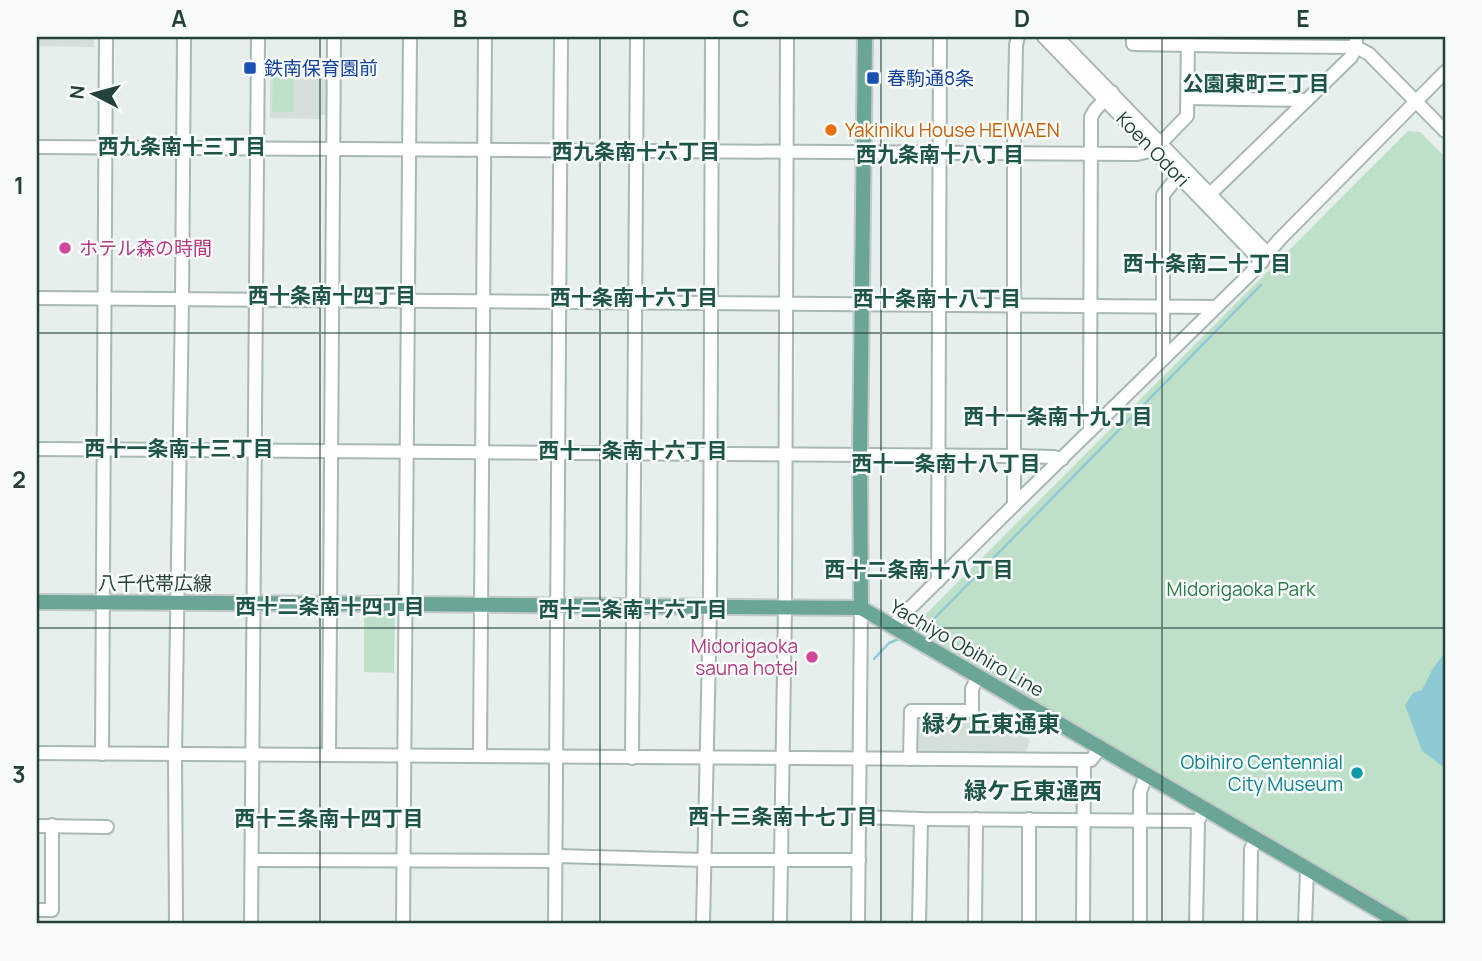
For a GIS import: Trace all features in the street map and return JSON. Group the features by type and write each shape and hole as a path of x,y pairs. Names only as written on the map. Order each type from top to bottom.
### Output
{"main road":[{"name":"Yachiyo Obihiro Line","path":"865,37 861,608 1146,775 1201,815 1255,839 1402,924"},
{"name":"八千代帯広線","path":"37,602 861,608"}],"street":[{"path":"102,754 106,37"},
{"path":"176,924 175,754 184,37"},
{"path":"251,924 258,37"},
{"path":"328,755 334,37"},
{"path":"403,924 410,37"},
{"path":"480,756 485,37"},
{"path":"555,924 561,37"},
{"path":"632,758 637,37"},
{"path":"703,924 710,606 712,37"},
{"path":"780,921 785,607 787,37"},
{"path":"938,581 940,37"},
{"path":"1014,505 1014,153 1018,37"},
{"name":"Koen Odori","path":"1044,37 1108,96"},
{"name":"Koen Odori","path":"1057,37 1108,96 1265,258"},
{"path":"1133,37 1133,44 1188,41 1356,42 1445,131"},
{"path":"37,147 1137,154 1157,147 1187,116 1188,41"},
{"path":"1207,197 1352,57 1356,42"},
{"path":"892,626 1265,258 1280,239 1445,72"},
{"path":"1090,431 1091,117 1108,96"},
{"path":"1188,98 1307,100"},
{"name":"Koen Odori","path":"1157,147 1178,176 1207,197"},
{"path":"1163,359 1163,195 1178,176"},
{"path":"37,298 1216,307"},
{"path":"37,449 1062,459"},
{"path":"858,924 861,608"},
{"path":"910,759 911,711 972,711 972,689 978,676"},
{"path":"37,753 1091,761 1100,748"},
{"path":"1083,924 1084,760"},
{"path":"1140,924 1140,792 1146,775"},
{"path":"859,817 1140,820 1201,815 1196,924"},
{"path":"919,924 921,819"},
{"path":"975,924 976,819"},
{"path":"1028,819 1029,924"},
{"path":"37,825 107,827"},
{"path":"37,910 52,911 52,825"},
{"path":"1250,924 1251,849 1255,839"},
{"path":"252,860 859,860"},
{"path":"1305,924 1307,869"}],"shaded area":[{"path":"37,37 94,37 94,47 37,46"},
{"path":"270,73 330,73 329,115 320,115 320,119 270,118"},
{"path":"918,715 993,716 1030,740 1025,754 918,753"}],"green space":[{"path":"273,76 294,77 293,112 272,112"},
{"name":"Midorigaoka Park","path":"1408,131 1420,132 1445,157 1445,924 1407,924 908,632"},
{"path":"364,611 395,611 394,673 364,672"}],"water":[{"path":"1445,652 1445,768 1422,751 1405,705 1413,693 1422,690"}],"waterway":[{"path":"913,632 926,627 1261,285"},
{"path":"874,659 889,643 901,638"}],"place":[{"name":"鉄南保育園前","path":"250,68"},
{"name":"春駒通8条","path":"873,78"},
{"name":"Yakiniku House HEIWAEN","path":"831,130"},
{"name":"ホテル森の時間","path":"65,248"},
{"name":"Midorigaoka sauna hotel","path":"812,657"},
{"name":"Obihiro Centennial City Museum","path":"1357,773"}],"district":[{"name":"公園東町三丁目","path":"1256,84"},
{"name":"西九条南十三丁目","path":"182,147"},
{"name":"西九条南十六丁目","path":"636,152"},
{"name":"西九条南十八丁目","path":"940,155"},
{"name":"西十条南二十丁目","path":"1207,264"},
{"name":"西十条南十四丁目","path":"332,296"},
{"name":"西十条南十六丁目","path":"634,298"},
{"name":"西十条南十八丁目","path":"937,299"},
{"name":"西十一条南十九丁目","path":"1058,417"},
{"name":"西十一条南十三丁目","path":"179,449"},
{"name":"西十一条南十六丁目","path":"633,451"},
{"name":"西十一条南十八丁目","path":"946,464"},
{"name":"西十二条南十八丁目","path":"919,570"},
{"name":"西十二条南十四丁目","path":"330,607"},
{"name":"西十二条南十六丁目","path":"633,610"},
{"name":"緑ケ丘東通東","path":"991,724"},
{"name":"緑ケ丘東通西","path":"1033,791"},
{"name":"西十三条南十七丁目","path":"783,817"},
{"name":"西十三条南十四丁目","path":"329,819"}]}
